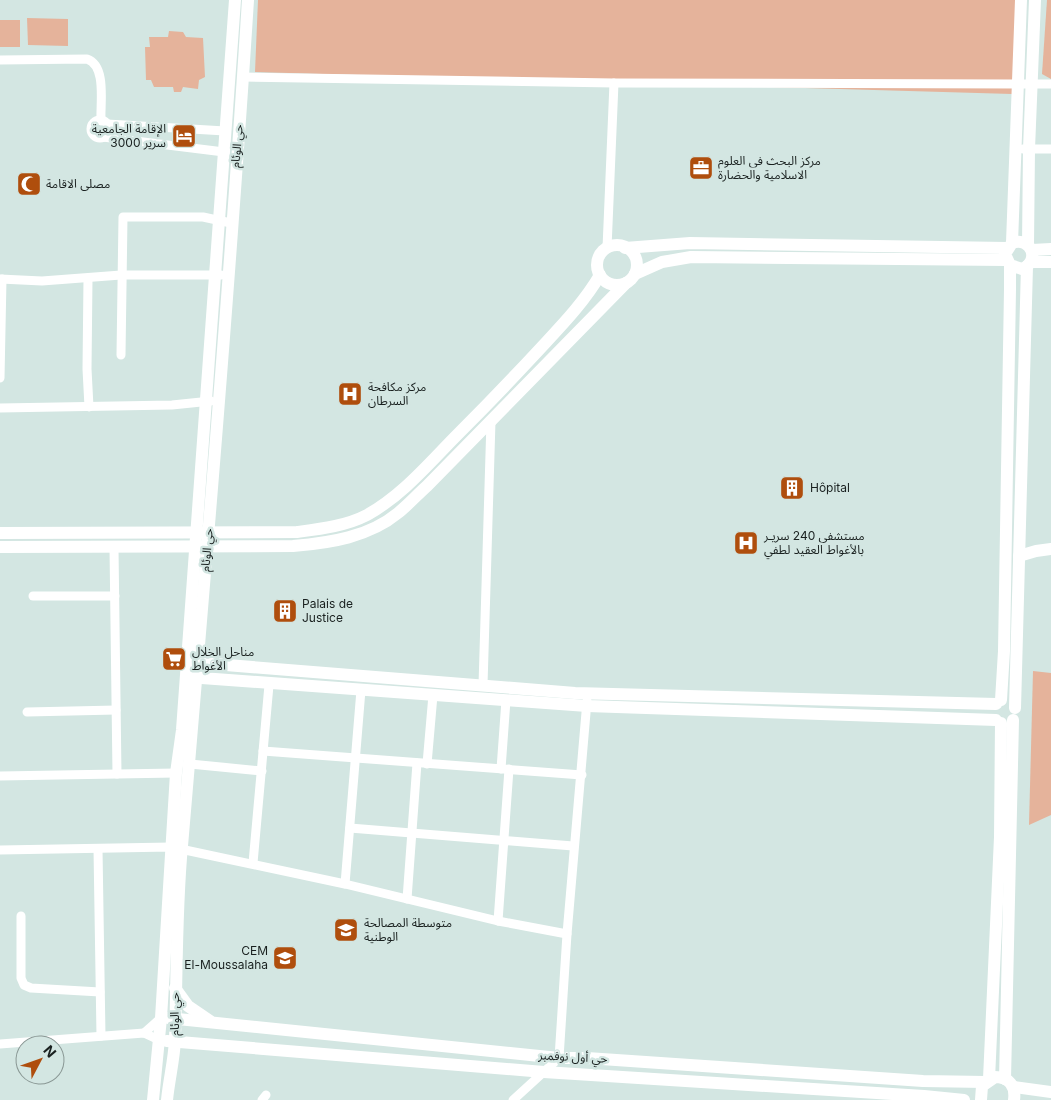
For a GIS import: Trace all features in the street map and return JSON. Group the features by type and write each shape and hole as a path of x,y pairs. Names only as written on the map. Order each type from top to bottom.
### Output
{"street":[{"name":"حي الوئام","path":"153,1100 176,848 190,764 191,678 201,546 213,402 229,275 225,222 224,152 235,0"},
{"name":"حي الوئام","path":"213,402 215,275 225,222 243,77 248,0"},
{"path":"1006,718 993,714 998,702 1004,651 1009,254 1021,0"},
{"path":"981,1100 980,1091 987,1080 1006,718 1020,541 1030,256 1029,149 1035,0"},
{"path":"0,60 87,59 93,61 98,67 100,76 104,122 108,132 103,137"},
{"path":"243,77 614,83 1051,84"},
{"path":"607,248 614,83"},
{"path":"224,152 95,136 91,129 93,123 104,122 225,131"},
{"path":"1015,148 1051,149"},
{"path":"121,356 123,217 203,217 225,222"},
{"path":"1051,249 1030,256 1022,269 1009,254 690,243 625,248 613,246 607,248 599,257 597,263 603,280 614,285 662,262 691,258 1009,254 1023,242 1030,256 1051,262"},
{"path":"0,547 114,548 319,544 347,538 373,529 398,514 491,422 630,278 636,262 630,251 625,248"},
{"path":"0,378 1,279 42,281 121,275 229,275"},
{"path":"0,533 265,533 317,530 359,518 388,502 492,400 568,319 588,295 600,275"},
{"path":"88,279 87,369 89,407"},
{"path":"0,408 172,405 213,402"},
{"path":"483,685 491,422"},
{"path":"1020,541 1046,550"},
{"path":"114,548 117,774"},
{"path":"1019,556 1046,550"},
{"path":"33,596 115,596"},
{"path":"192,662 587,692 1010,701 1006,718 1011,1089 1051,1092"},
{"name":"حي الوئام","path":"167,1100 175,1019 176,773 191,678"},
{"path":"191,678 587,706 1006,718"},
{"path":"253,863 269,685"},
{"path":"345,884 361,690"},
{"path":"513,1100 559,1058 573,846 582,774 587,692"},
{"path":"427,764 434,695"},
{"path":"498,921 505,840 506,700"},
{"path":"27,712 116,710"},
{"path":"263,751 582,774"},
{"path":"407,899 417,763"},
{"path":"190,764 262,770"},
{"path":"0,776 176,773"},
{"path":"350,828 573,846"},
{"path":"0,850 176,848 253,863 498,921 567,934"},
{"path":"98,849 100,1036"},
{"path":"21,916 21,978 24,985 31,988 100,992"},
{"path":"175,988 188,1006 214,1023"},
{"path":"144,1033 161,1018"},
{"name":"حي أول نوفمبر","path":"161,1018 559,1058 587,1058 923,1081 987,1080 1011,1089"},
{"path":"0,1044 144,1033 159,1040"},
{"name":"حي أول نوفمبر","path":"159,1040 544,1072 964,1100"},
{"path":"907,1097 923,1081"}],"shaded area":[{"path":"258,0 1019,0 1012,94 255,72"},
{"path":"1047,0 1051,0 1051,79 1042,74"},
{"path":"27,18 68,19 68,46 28,45"},
{"path":"0,20 20,20 20,47 0,47"},
{"path":"169,31 183,32 186,37 203,38 205,77 199,80 198,89 183,87 181,92 174,92 173,87 154,87 151,80 146,80 145,47 150,47 149,37 168,37"},
{"path":"1033,671 1051,673 1051,815 1029,825"}],"place":[{"name":"الإقامة الجامعية 3000 سرير","path":"184,136"},
{"name":"مركز البحث في العلوم الاسلامية والحضارة","path":"701,168"},
{"name":"مصلى الاقامة","path":"29,184"},
{"name":"مركز مكافحة السرطان","path":"350,394"},
{"name":"Hôpital","path":"792,488"},
{"name":"مستشفى 240 سريـر بالأغواط العقيد لطفي","path":"746,543"},
{"name":"Palais de Justice","path":"285,611"},
{"name":"مناحل الخلال الأغواط","path":"174,659"},
{"name":"متوسطة المصالحة الوطنية","path":"346,930"},
{"name":"CEM El-Moussalaha","path":"285,958"}]}
